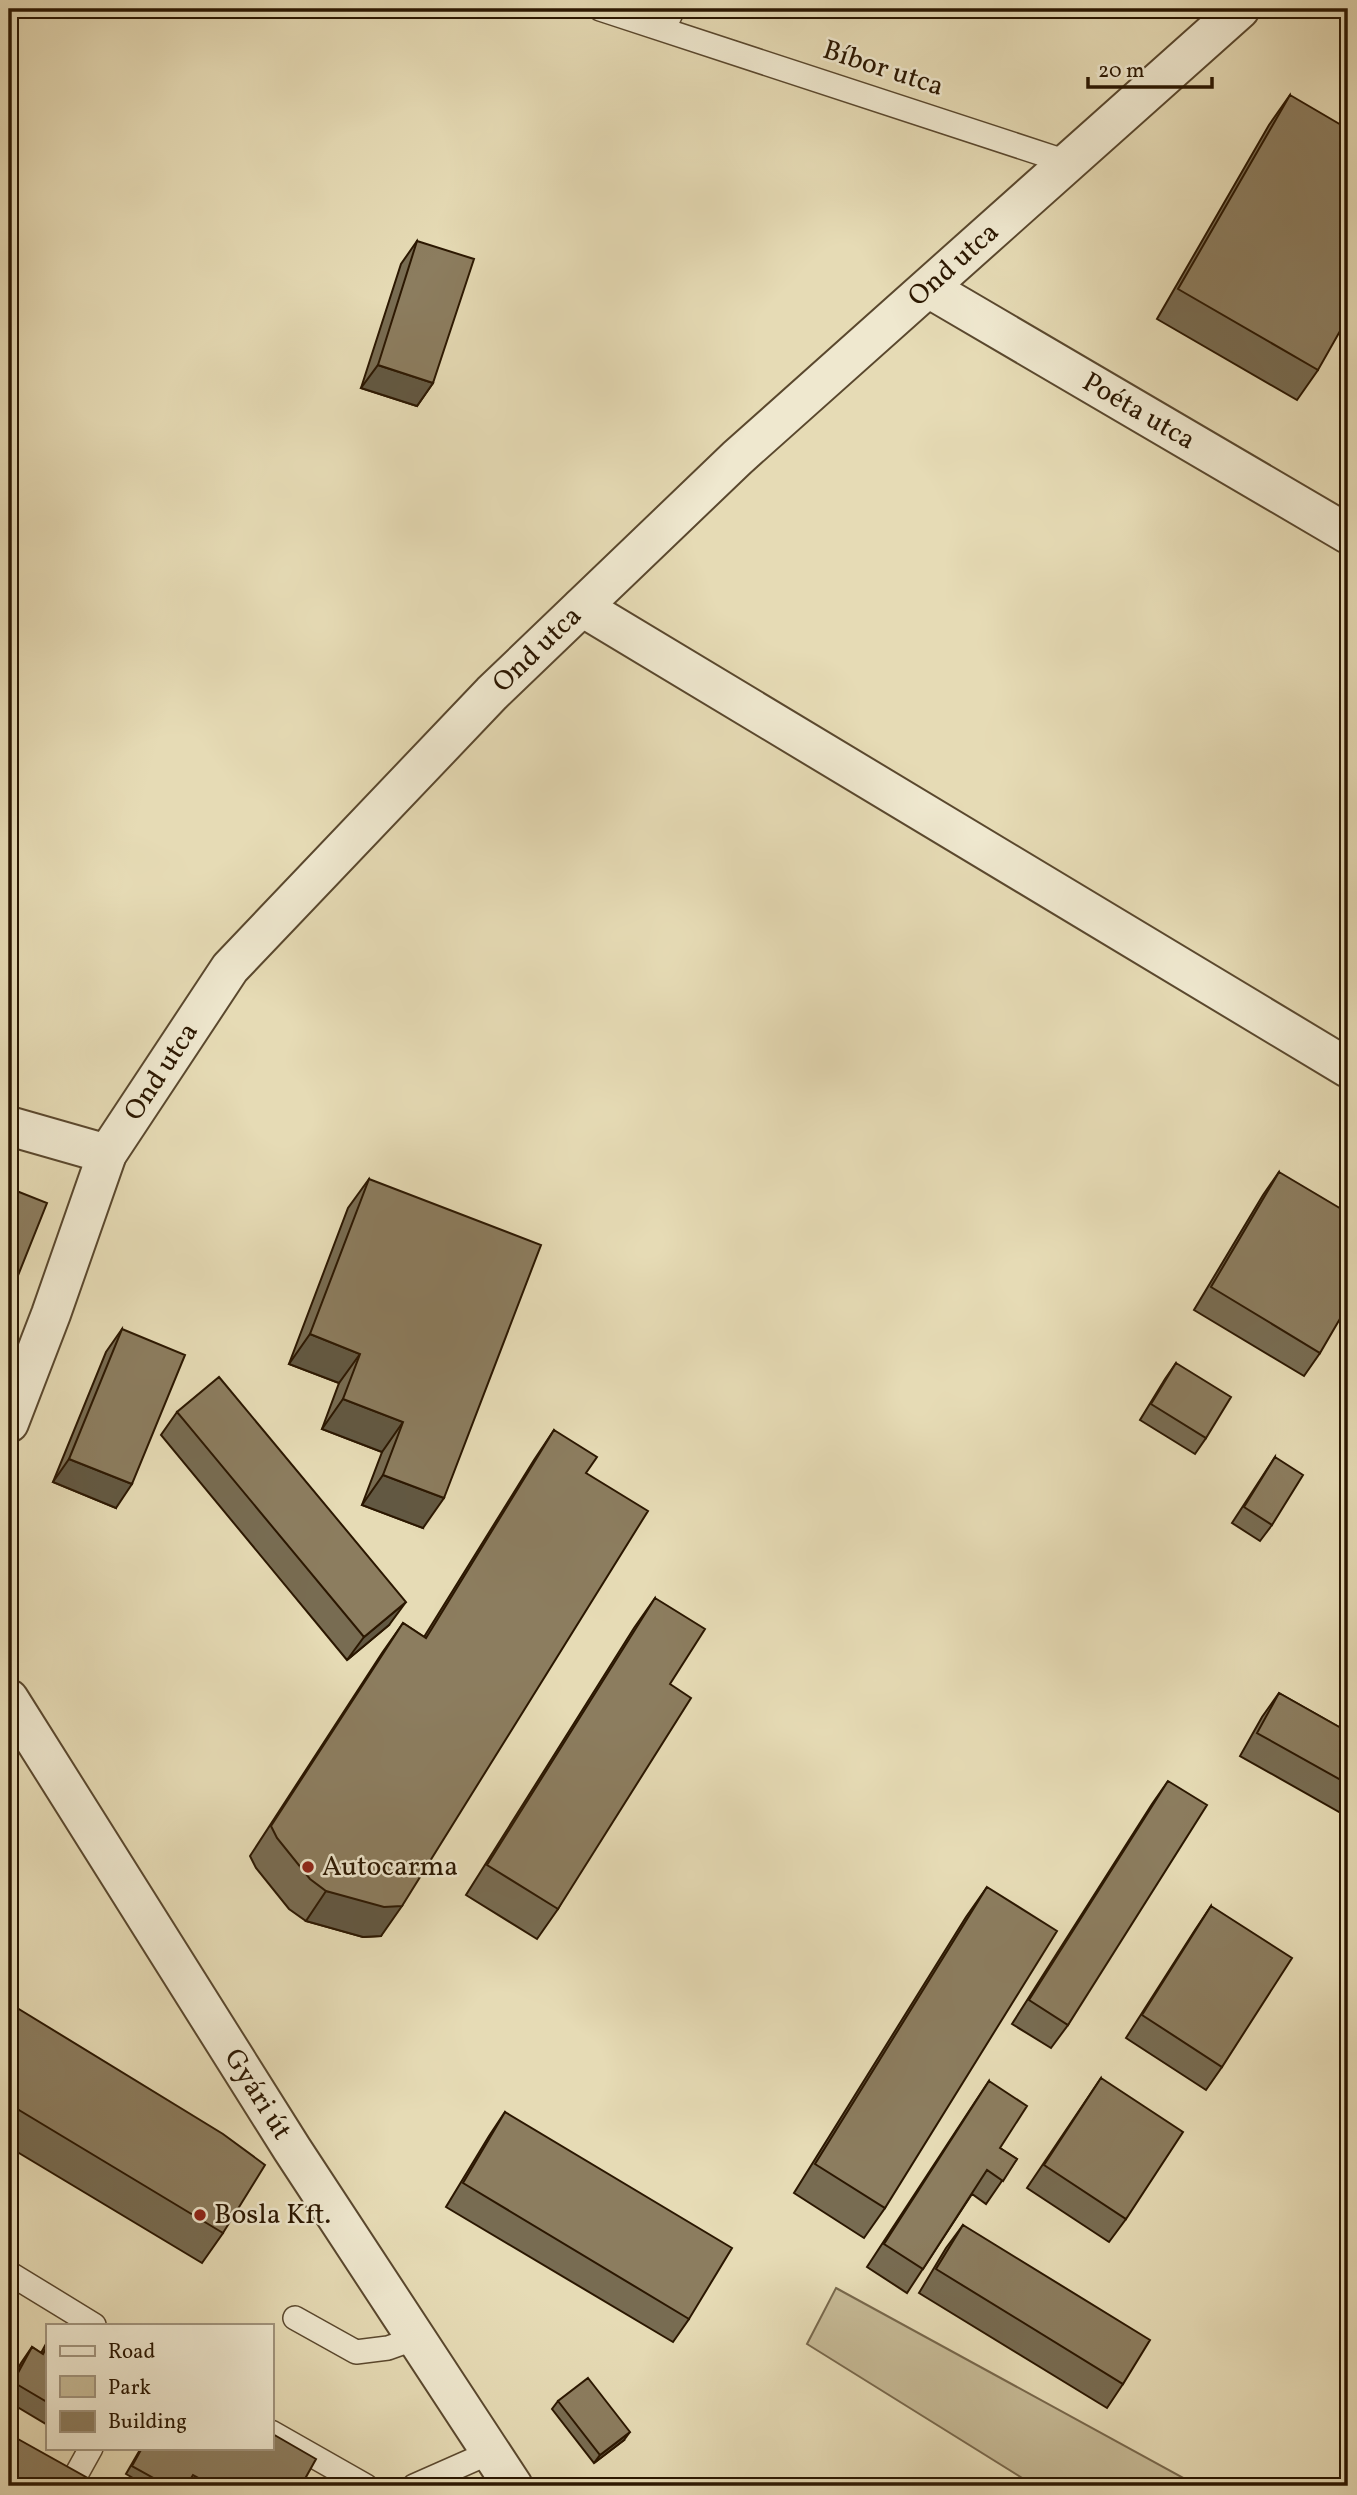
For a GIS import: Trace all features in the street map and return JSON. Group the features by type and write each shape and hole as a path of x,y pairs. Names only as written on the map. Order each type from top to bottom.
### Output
{"street":[{"name":"Ond utca","path":"9,1423 51,1314 107,1154 230,968 492,693 737,458 930,289 1067,162 1240,9"},
{"name":"Poéta utca","path":"930,289 1348,534"},
{"path":"582,607 1348,1068"},
{"path":"9,1126 107,1154"},
{"name":"Gyári út","path":"9,1699 284,2137 513,2486"}],"lane":[{"name":"Bíbor utca","path":"600,9 668,18 1067,162"},
{"path":"9,2273 92,2324"},
{"path":"295,2318 356,2352 388,2348 416,2338"},
{"path":"273,2433 366,2486"},
{"path":"89,2450 66,2470 98,2486"},
{"path":"414,2486 491,2452"}],"green space":[{"path":"836,2288 1189,2481 1185,2486 1035,2486 807,2344"}],"building":[{"path":"1290,95 1348,129 1348,317 1318,370 1178,289"},
{"path":"417,241 474,259 433,383 378,365"},
{"path":"1279,1172 1348,1213 1348,1305 1320,1353 1211,1287"},
{"path":"369,1179 541,1245 444,1498 383,1475 403,1422 343,1399 360,1354 310,1334"},
{"path":"9,1188 47,1203 9,1298"},
{"path":"122,1329 185,1355 132,1484 69,1459"},
{"path":"1176,1363 1231,1397 1206,1438 1151,1404"},
{"path":"219,1377 406,1602 364,1637 177,1412"},
{"path":"554,1430 597,1457 586,1473 648,1511 402,1906 384,1907 326,1891 310,1879 277,1838 271,1826 403,1623 426,1638"},
{"path":"1275,1457 1303,1475 1272,1525 1244,1507"},
{"path":"655,1598 705,1629 670,1684 691,1698 558,1909 487,1865"},
{"path":"1279,1693 1348,1732 1348,1784 1257,1733"},
{"path":"1168,1781 1207,1805 1068,2025 1029,2000"},
{"path":"987,1887 1057,1931 885,2208 815,2164"},
{"path":"1211,1906 1292,1958 1222,2067 1142,2015"},
{"path":"9,2003 223,2134 265,2165 223,2233 9,2104"},
{"path":"1101,2078 1183,2132 1126,2219 1044,2165"},
{"path":"989,2081 1027,2106 1000,2148 1017,2159 1003,2181 987,2170 923,2269 884,2244"},
{"path":"505,2112 732,2248 689,2319 463,2183"},
{"path":"963,2225 1150,2340 1123,2384 936,2269"},
{"path":"32,2347 43,2354 46,2348 46,2401 13,2382"},
{"path":"588,2378 630,2432 600,2455 558,2401"},
{"path":"9,2434 102,2486 9,2486"},
{"path":"273,2434 316,2459 301,2486 213,2486 193,2475 186,2486 168,2486 132,2466 141,2450 273,2450"}],"place":[{"name":"Autocarma","path":"308,1867"},
{"name":"Bosla Kft.","path":"200,2215"}]}
